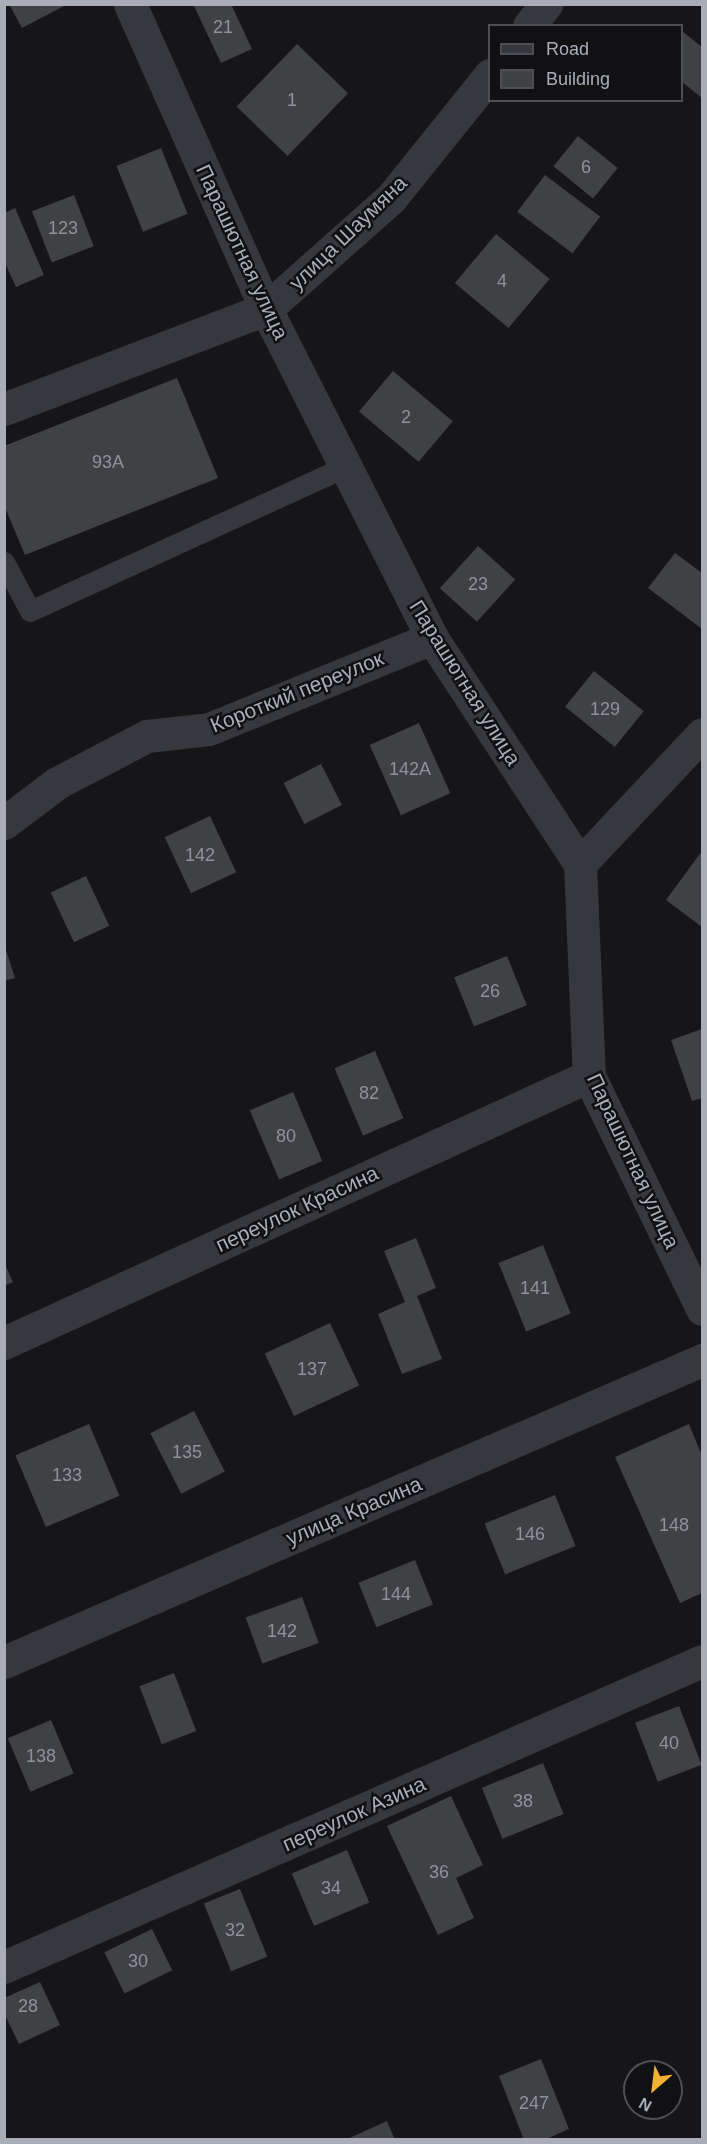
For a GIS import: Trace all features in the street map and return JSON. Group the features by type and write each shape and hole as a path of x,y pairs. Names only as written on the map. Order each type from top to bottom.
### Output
{"street":[{"name":"Парашютная улица","path":"130,4 266,309 432,638 580,864 589,1076 702,1309"},
{"path":"531,24 546,4"},
{"name":"улица Шаумяна","path":"4,409 266,309 392,198 488,76"},
{"name":"Короткий переулок","path":"4,823 57,783 147,736 209,729 432,638"},
{"path":"580,864 702,734"},
{"name":"переулок Красина","path":"4,1343 589,1076"},
{"name":"улица Красина","path":"4,1662 702,1359"},
{"name":"переулок Азина","path":"4,1967 702,1661"}],"lane":[{"path":"4,562 30,611 346,466"}],"building":[{"path":"9,4 68,4 22,28"},
{"path":"193,4 231,4 252,49 221,63"},
{"path":"683,32 702,47 702,98 683,83"},
{"path":"297,44 348,93 288,156 237,107"},
{"path":"578,136 618,168 593,198 553,166"},
{"path":"161,148 188,214 143,232 116,166"},
{"path":"545,175 600,217 572,253 517,212"},
{"path":"74,195 94,246 52,262 32,211"},
{"path":"15,208 44,275 16,287 4,261 4,213"},
{"path":"496,234 550,279 508,328 455,283"},
{"path":"393,371 453,421 419,462 359,412"},
{"path":"177,378 218,478 25,555 4,505 4,446"},
{"path":"478,546 515,579 477,622 440,588"},
{"path":"675,553 702,573 702,629 648,588"},
{"path":"594,671 644,711 615,747 565,707"},
{"path":"419,723 450,793 401,815 370,745"},
{"path":"321,764 342,805 304,824 284,783"},
{"path":"210,816 236,872 191,893 165,837"},
{"path":"702,851 702,927 666,900"},
{"path":"86,876 109,926 74,942 51,892"},
{"path":"4,948 15,978 4,981"},
{"path":"507,956 527,1005 474,1026 454,977"},
{"path":"702,1029 702,1098 692,1101 671,1040"},
{"path":"375,1051 404,1118 363,1135 334,1068"},
{"path":"293,1092 322,1161 279,1179 250,1110"},
{"path":"416,1238 436,1288 417,1296 442,1359 402,1374 378,1314 405,1302 384,1251"},
{"path":"543,1245 571,1314 526,1332 498,1263"},
{"path":"4,1262 13,1282 4,1286"},
{"path":"330,1323 359,1386 294,1416 265,1353"},
{"path":"194,1411 225,1472 181,1494 150,1433"},
{"path":"89,1424 119,1496 46,1527 15,1455"},
{"path":"689,1424 702,1456 702,1593 680,1603 615,1457"},
{"path":"555,1495 576,1546 505,1574 485,1523"},
{"path":"415,1560 433,1605 376,1627 358,1583"},
{"path":"302,1597 319,1643 262,1664 246,1618"},
{"path":"174,1673 196,1731 162,1744 139,1686"},
{"path":"679,1706 702,1765 658,1782 635,1723"},
{"path":"51,1720 74,1773 30,1792 8,1738"},
{"path":"543,1763 564,1814 502,1839 482,1788"},
{"path":"451,1796 483,1865 456,1878 474,1918 438,1935 387,1826"},
{"path":"347,1850 369,1902 314,1926 292,1873"},
{"path":"240,1889 267,1957 231,1971 204,1904"},
{"path":"152,1929 172,1970 125,1994 104,1952"},
{"path":"40,1982 60,2025 19,2044 4,2013 4,1998"},
{"path":"541,2059 569,2129 544,2140 524,2140 499,2076"},
{"path":"387,2121 395,2140 345,2140"}]}
